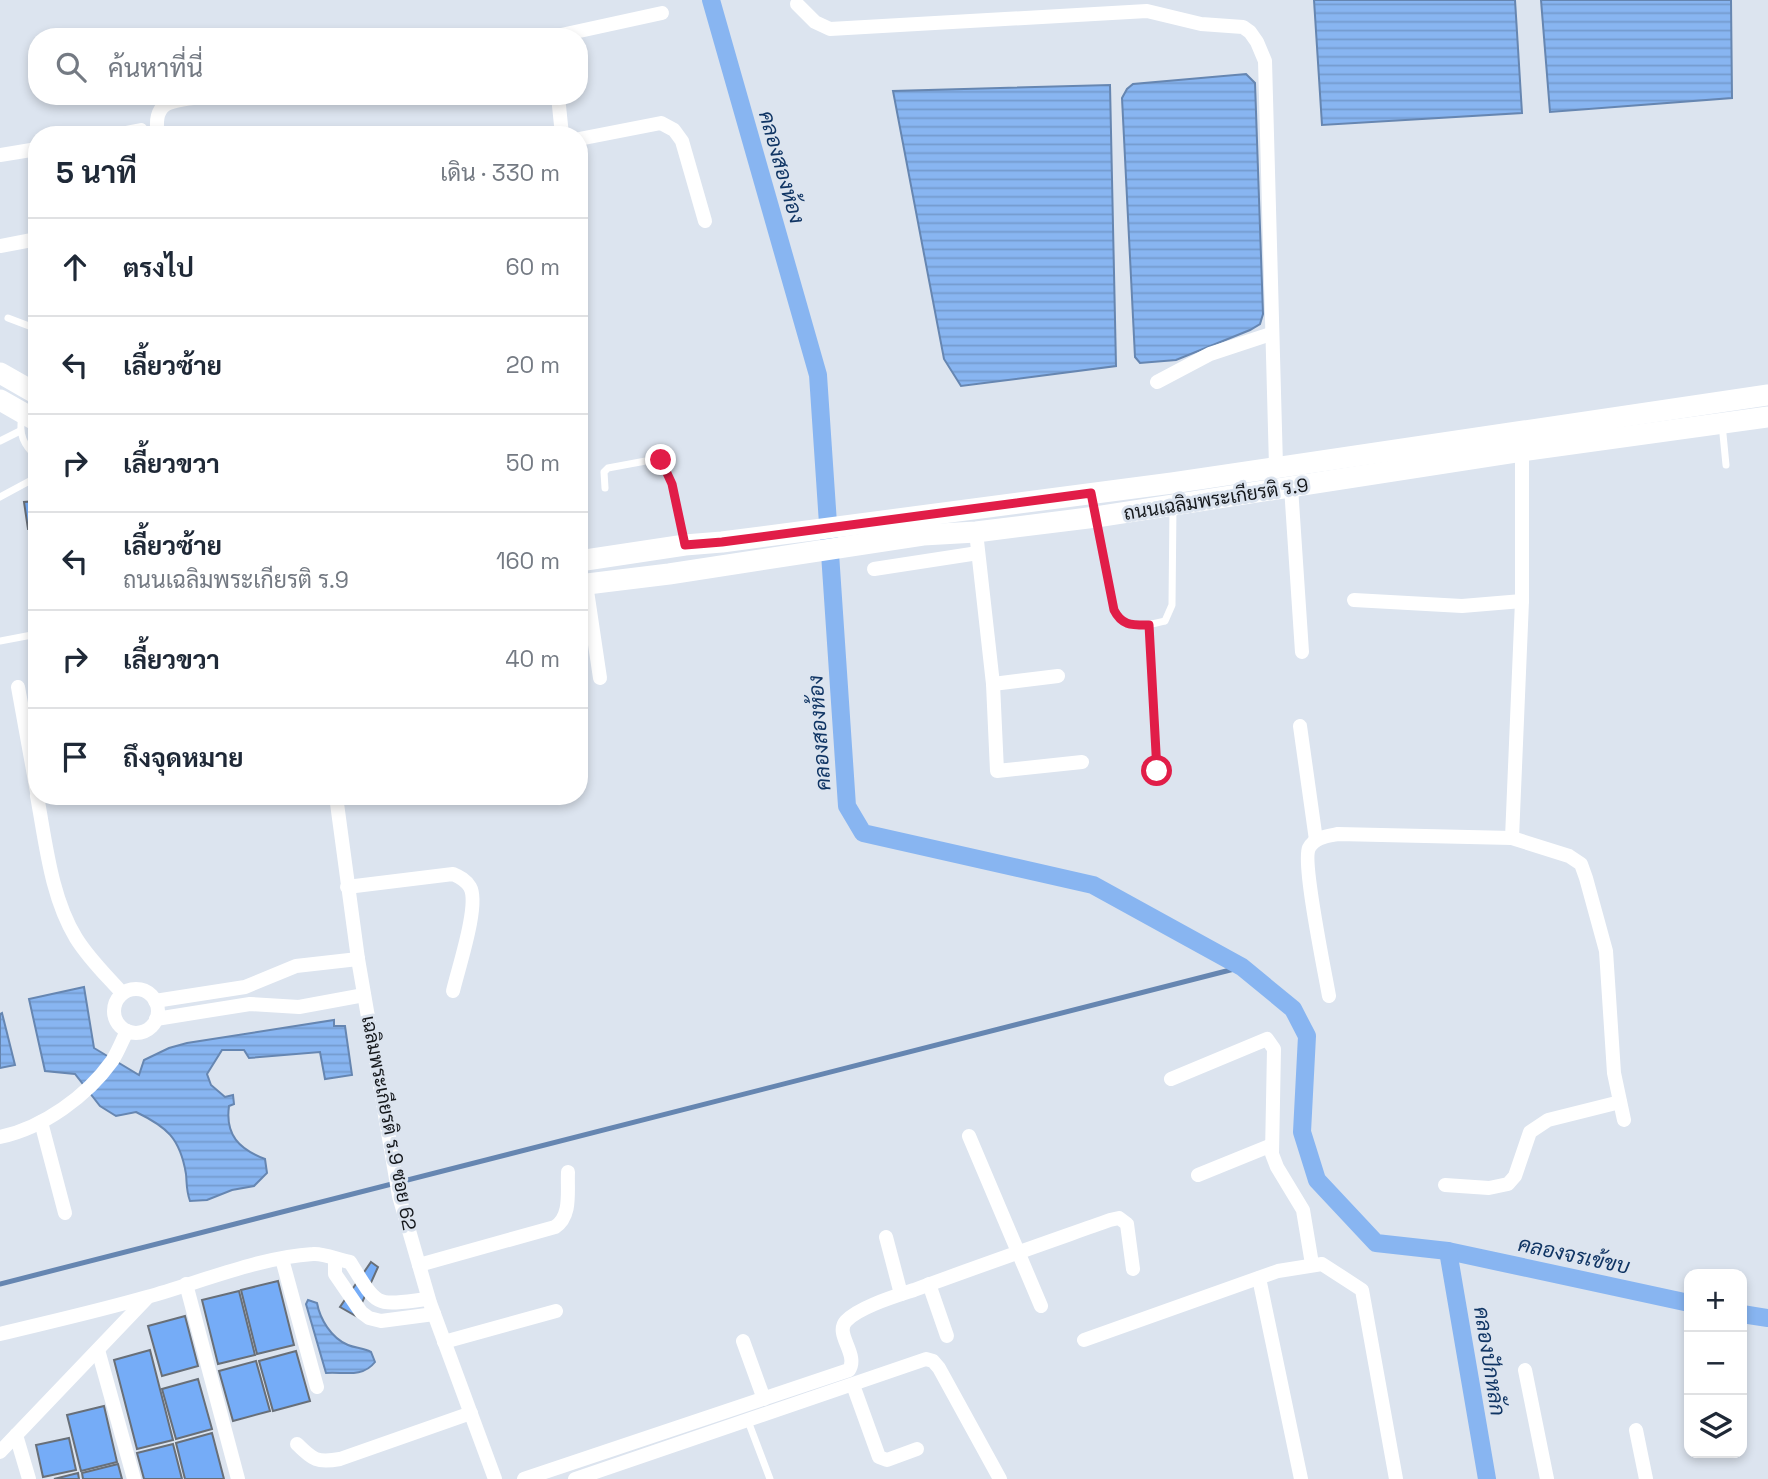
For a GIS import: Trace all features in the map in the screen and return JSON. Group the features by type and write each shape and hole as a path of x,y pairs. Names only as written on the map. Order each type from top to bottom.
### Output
{"main road":[{"path":"0,373 28,389"},
{"name":"ถนนเฉลิมพระเกียรติ ร.9","path":"588,583 727,565 1091,493 1768,395"},
{"path":"0,400 26,422"},
{"name":"ถนนเฉลิมพระเกียรติ ร.9","path":"588,560 685,545 921,525 977,542 1096,517 1522,451 1768,417"}],"street":[{"path":"797,4 815,22 830,29 1147,11 1201,24 1243,27 1250,32 1265,61 1276,466"},
{"path":"588,29 662,12"},
{"path":"156,126 155,119 160,108 165,105"},
{"path":"559,105 561,126"},
{"path":"588,137 661,123 674,130 682,141 705,221"},
{"path":"0,155 28,150"},
{"path":"0,246 28,241"},
{"path":"1157,382 1210,354 1272,334"},
{"path":"1511,838 1522,601 1522,451"},
{"path":"1291,487 1302,652"},
{"path":"874,569 977,542 993,684 998,771 1082,762"},
{"path":"1354,600 1461,606 1522,601"},
{"path":"588,612 600,678"},
{"path":"993,684 1058,676"},
{"path":"18,687 28,743"},
{"path":"1300,726 1311,847 1313,907 1329,996"},
{"path":"39,805 49,862 62,909 75,937 91,960 122,993"},
{"name":"เฉลิมพระเกียรติ ร.9 ซอย 62","path":"337,805 358,959 399,1196 428,1299 495,1479"},
{"path":"1311,847 1338,834 1511,838 1569,856 1581,864 1605,951 1614,1073 1623,1120"},
{"path":"347,887 453,874 464,879 471,888 472,907 453,991"},
{"path":"155,1000 245,987 296,966 358,959"},
{"path":"245,987 250,1004"},
{"path":"137,988 144,990 155,1000 158,1008 156,1019 149,1028 142,1032 127,1031 121,1027 114,1013 114,1005 122,993 137,988"},
{"path":"156,1019 250,1004 299,1007 364,995"},
{"path":"0,1137 41,1122 88,1090 113,1059 127,1031"},
{"path":"1171,1079 1267,1039 1274,1049 1272,1154 1303,1210 1312,1264"},
{"path":"1445,1185 1489,1188 1508,1184 1515,1176 1530,1132 1548,1120 1620,1102"},
{"path":"41,1122 65,1213"},
{"path":"969,1136 1041,1306"},
{"path":"1198,1175 1272,1145"},
{"path":"419,1265 555,1227 566,1215 568,1172"},
{"path":"524,1479 849,1370 852,1360 842,1329 853,1315 901,1294 1119,1218 1127,1224 1133,1269"},
{"path":"886,1237 901,1294"},
{"path":"0,1334 148,1297 186,1284 282,1259 317,1253 350,1262 376,1300 387,1304 428,1299"},
{"path":"282,1259 317,1387"},
{"path":"335,1260 335,1274 361,1312 369,1318 381,1321 434,1314"},
{"path":"1084,1340 1278,1271 1322,1264 1362,1290 1396,1479"},
{"path":"1259,1279 1301,1479"},
{"path":"186,1284 238,1479"},
{"path":"929,1284 947,1336"},
{"path":"0,1452 148,1297"},
{"path":"444,1342 556,1311"},
{"path":"743,1341 765,1399"},
{"path":"98,1350 134,1479"},
{"path":"575,1479 926,1359 933,1361 1000,1479"},
{"path":"1525,1370 1547,1479"},
{"path":"853,1385 879,1457 887,1460 917,1449"},
{"path":"297,1444 316,1460 340,1459 471,1413"},
{"path":"1636,1430 1646,1479"},
{"path":"16,1435 29,1479"}],"lane":[{"path":"8,318 28,326"},
{"path":"0,441 26,422"},
{"path":"26,422 24,443 28,447"},
{"path":"1721,424 1726,465"},
{"path":"604,488 604,472 608,468 661,460 672,484 685,545"},
{"path":"0,497 28,481"},
{"path":"1091,493 1114,610 1119,619 1128,625 1149,625 1165,621 1172,605 1172,482"},
{"path":"13,488 17,499"},
{"path":"1149,625 1157,771"},
{"path":"0,641 28,636"},
{"path":"748,1421 770,1479"}],"water":[{"path":"1314,0 1515,0 1522,113 1322,125"},
{"path":"1541,0 1731,0 1732,98 1550,112"},
{"path":"1246,74 1255,83 1263,314 1260,324 1176,360 1140,363 1135,357 1122,98 1133,84"},
{"path":"1110,85 1116,366 961,386 944,359 893,91"},
{"path":"84,987 94,1048 139,1075 144,1060 169,1048 334,1020 334,1026 345,1026 352,1075 325,1079 320,1052 249,1058 244,1050 222,1050 207,1074 211,1085 225,1097 233,1095 234,1104 229,1106 228,1116 232,1133 248,1151 265,1159 267,1173 254,1186 232,1190 207,1200 190,1201 180,1151 164,1129 136,1112 116,1116 100,1106 75,1074 45,1071 29,999"},
{"path":"2,1013 15,1065 0,1068 0,1014"},
{"path":"308,1300 317,1303 324,1321 336,1338 371,1352 375,1362 370,1367 351,1373 326,1373 306,1304"}],"building":[{"path":"24,502 28,502 28,529"},
{"path":"371,1262 378,1267 356,1316 340,1307"},
{"path":"278,1281 294,1345 257,1354 241,1290"},
{"path":"239,1291 255,1355 218,1364 202,1300"},
{"path":"185,1316 198,1366 162,1376 148,1326"},
{"path":"150,1350 173,1440 137,1449 114,1360"},
{"path":"296,1351 310,1401 273,1411 259,1361"},
{"path":"256,1361 270,1411 233,1421 219,1371"},
{"path":"198,1379 212,1429 176,1439 162,1389"},
{"path":"104,1406 117,1462 81,1471 67,1415"},
{"path":"212,1433 224,1479 185,1479 176,1443"},
{"path":"69,1438 76,1470 43,1477 36,1445"},
{"path":"173,1444 182,1479 144,1479 137,1453"},
{"path":"118,1464 122,1479 83,1479 82,1473"},
{"path":"78,1473 79,1479 54,1479"}],"waterway":[{"name":"คลองสองห้อง","path":"711,0 818,375 847,806 863,833 1093,885 1242,967 1293,1009 1307,1036 1302,1132 1317,1180 1376,1243 1448,1251 1684,1302"},
{"path":"0,1284 1242,967"},
{"name":"คลองปักหลัก","path":"1448,1251 1487,1479"},
{"name":"คลองจรเข้ขบ","path":"1747,1315 1768,1318"}],"route":[{"path":"661,460 672,484 685,545 1091,493 1114,610 1119,619 1128,625 1149,625 1157,771"}]}
